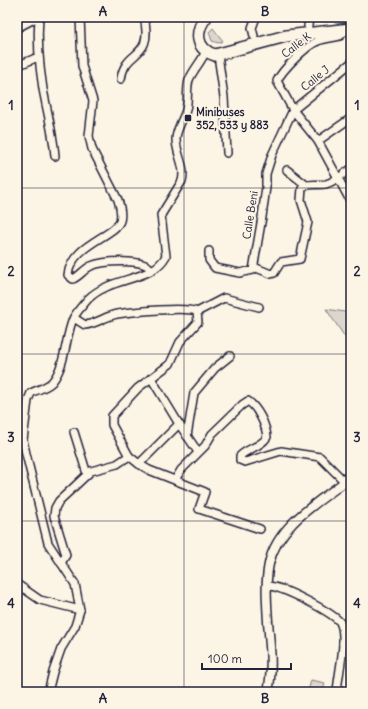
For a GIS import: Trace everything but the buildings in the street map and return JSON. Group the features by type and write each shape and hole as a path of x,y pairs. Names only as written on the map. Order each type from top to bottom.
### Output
{"main road":[{"path":"206,17 197,35 200,45 208,48 218,55 255,39 284,29 309,25 351,29"},
{"path":"208,48 204,34 215,17"},
{"path":"339,27 351,22"},
{"path":"208,48 219,48 255,39"}],"street":[{"path":"17,28 39,17 38,57 43,90 52,131 54,156"},
{"path":"80,17 82,66 93,101 89,136 92,149 118,200 120,207 120,218 116,227 93,242 76,257 69,268 68,275 74,280 92,266 107,262 144,264 152,270"},
{"path":"121,79 125,66 143,49 146,42 144,17"},
{"path":"255,39 252,28 256,17"},
{"name":"Calle K","path":"293,110 278,81 283,70 317,41 340,36 342,34 339,27"},
{"path":"48,692 61,649 75,626 80,610 75,584 48,543 24,440 29,396 33,392 48,385 57,374 74,318 88,300 105,287 158,267 166,256 161,215 182,181 183,169 176,134 186,111 187,88 190,77 208,48"},
{"path":"218,55 224,97 227,153"},
{"path":"17,66 38,57"},
{"name":"Calle J","path":"293,110 351,63"},
{"path":"293,110 318,141 351,202"},
{"name":"Calle Beni","path":"254,267 265,194 266,174 272,155 293,110"},
{"path":"318,141 351,118"},
{"path":"287,170 306,185 324,184 338,178 351,169"},
{"path":"209,251 209,260 215,268 240,273 251,271 254,267 271,274 274,273 281,262 300,259 308,222 301,200 301,192 306,185"},
{"path":"197,312 224,298 259,307"},
{"path":"74,318 85,325 117,314 150,310 193,309 197,312"},
{"path":"197,312 198,322 177,347 172,361 138,388 112,416 112,426 129,456 138,464 205,492 199,509 260,529"},
{"path":"187,436 194,393 215,368 230,356"},
{"path":"151,378 178,424 198,452"},
{"path":"175,480 177,475 205,446 212,434 242,404 248,401 254,405 267,430 267,438 260,444 244,452 240,456 240,460 245,462 280,451 320,457 348,479 300,516 286,531 277,544 269,563 267,586 270,660 268,692"},
{"path":"138,464 178,424"},
{"path":"74,432 88,474"},
{"path":"62,563 66,555 54,516 55,508 59,501 88,474 98,468 118,464 129,456"},
{"path":"17,584 40,600 80,610"},
{"path":"267,586 278,587 292,593 338,620 342,626 344,643 337,692"},
{"path":"344,643 351,634"}],"shaded area":[{"path":"213,28 223,41 218,43 212,41 209,32"},
{"path":"326,309 351,313 351,346"},
{"path":"311,680 325,683 323,692 308,692"}],"place":[{"name":"Minibuses 352, 533 y 883","path":"188,118"}]}
